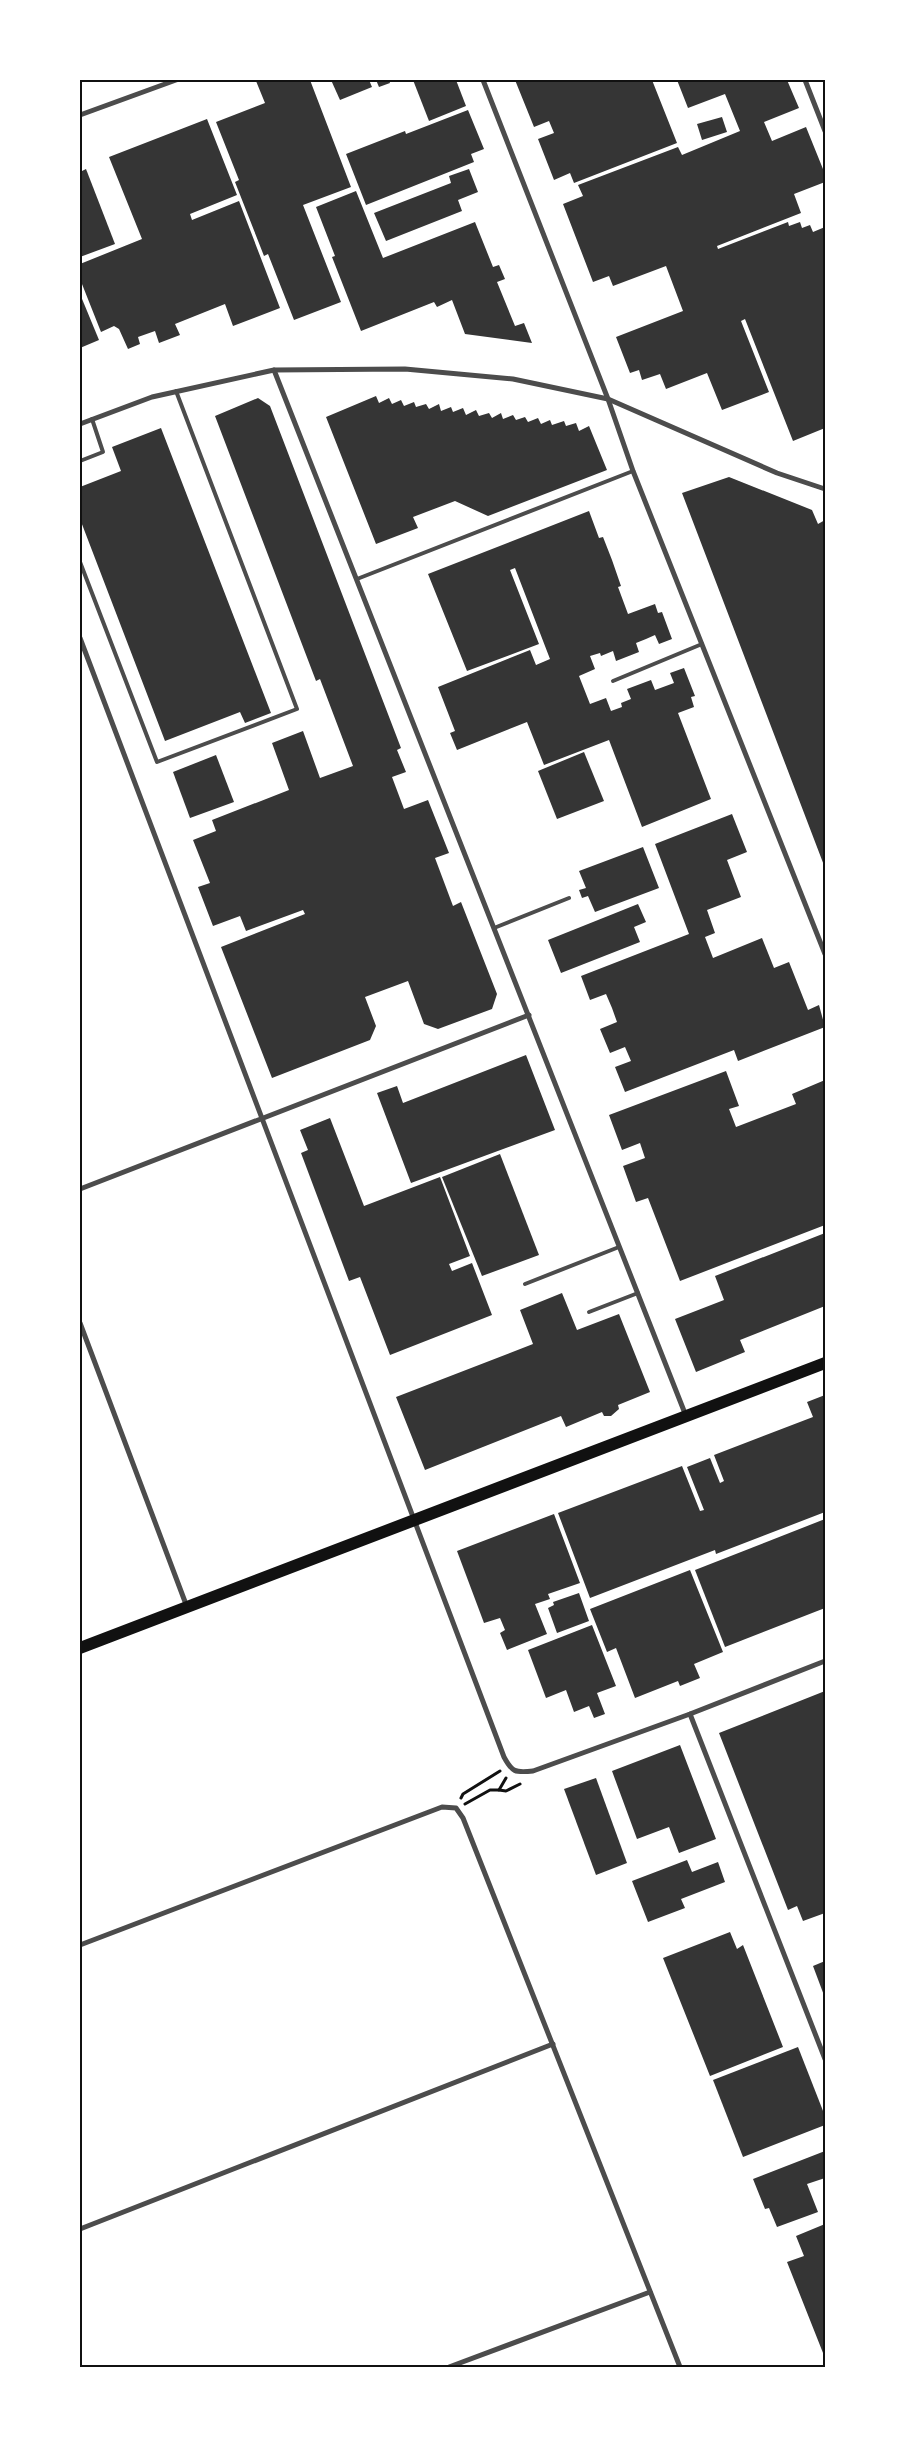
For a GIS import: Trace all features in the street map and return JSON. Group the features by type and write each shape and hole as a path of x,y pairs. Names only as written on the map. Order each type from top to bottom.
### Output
{"main road":[{"path":"80,1648 825,1363"}],"street":[{"path":"80,115 176,80"},
{"path":"483,80 608,399 633,471 825,954"},
{"path":"805,80 825,131"},
{"path":"80,424 152,397 274,370 405,369 513,379 608,399 777,473 825,489"},
{"path":"274,370 686,1416"},
{"path":"80,638 261,1119 510,1768 520,1772 533,1771 690,1714 825,1661"},
{"path":"80,1189 529,1015"},
{"path":"80,1324 187,1608"},
{"path":"690,1714 825,2059"},
{"path":"80,1945 442,1807 456,1808 463,1818 680,2367"},
{"path":"80,2229 553,2044"},
{"path":"449,2367 650,2292"}],"lane":[{"path":"80,562 157,762 297,709 176,392"},
{"path":"80,460 103,452 92,419"},
{"path":"357,579 633,471"},
{"path":"613,681 702,644"},
{"path":"494,928 569,898"},
{"path":"525,1284 619,1247"},
{"path":"589,1312 638,1293"}],"path":[{"path":"456,1808 490,1790 499,1790 510,1768"},
{"path":"456,1808 464,1794 495,1772 510,1768"}],"building":[{"path":"310,80 351,187 303,205 341,302 294,320 268,254 264,256 235,182 239,180 216,122 265,103 256,81"},
{"path":"331,80 369,80 372,87 340,100"},
{"path":"376,80 389,80 390,83 379,87"},
{"path":"413,80 456,80 466,106 429,121"},
{"path":"515,80 652,80 677,143 574,183 570,173 554,180 538,139 554,133 549,121 534,127"},
{"path":"677,80 787,80 799,108 764,122 772,141 806,127 825,174 825,182 794,194 801,213 717,246 718,249 788,222 789,226 800,222 802,228 810,225 813,232 825,227 825,428 793,441 745,319 741,321 769,392 722,410 707,373 666,389 660,374 642,380 639,370 630,373 616,337 683,311 666,266 613,286 609,276 593,282 563,204 583,196 578,185 678,147 682,155 740,131 725,94 688,108"},
{"path":"468,110 484,149 471,154 474,162 366,205 346,154 405,131 406,134"},
{"path":"722,117 727,132 702,140 697,124"},
{"path":"207,119 237,195 190,214 192,220 239,201 280,308 233,326 225,304 175,324 180,335 159,343 155,331 138,337 140,344 128,349 119,329 114,326 101,332 80,279 80,264 142,239 109,157"},
{"path":"86,169 115,244 80,257 80,172"},
{"path":"469,169 478,192 458,200 462,211 386,241 374,213 451,183 449,176"},
{"path":"356,191 383,258 475,222 493,267 499,265 505,279 497,282 515,326 524,323 532,343 465,334 452,300 437,307 434,302 361,331 332,257 335,256 316,207"},
{"path":"80,294 99,340 80,348"},
{"path":"376,396 379,403 389,398 392,404 401,400 404,406 414,402 416,407 426,404 429,409 439,404 441,411 451,407 453,412 463,408 466,415 476,410 479,416 489,413 492,418 501,413 503,419 513,415 516,420 525,417 528,422 538,418 541,424 550,420 552,425 564,421 566,426 576,423 579,431 589,426 607,470 488,516 455,501 413,517 418,528 376,544 326,417"},
{"path":"258,398 270,406 401,748 397,750 406,772 392,777 404,809 428,800 449,853 435,858 453,906 461,902 497,994 492,1009 438,1029 424,1024 408,981 365,997 376,1026 370,1040 272,1078 221,947 305,914 303,910 246,931 240,916 213,926 198,887 210,883 193,840 216,831 212,820 289,790 272,743 303,731 320,778 353,766 320,679 316,681 215,416"},
{"path":"161,428 271,713 245,723 240,712 165,741 80,519 80,487 121,471 112,447"},
{"path":"729,477 812,510 818,524 825,520 825,868 682,493"},
{"path":"589,511 599,538 603,537 612,560 621,586 618,587 628,614 655,604 658,613 662,612 672,639 659,644 655,635 636,643 639,652 616,661 613,651 601,656 600,653 590,656 595,669 579,676 590,704 606,698 611,711 622,707 621,703 631,699 627,689 651,680 655,690 674,683 670,673 684,668 695,696 691,697 694,707 678,713 711,799 642,827 609,740 544,765 527,722 457,750 450,733 455,731 438,687 530,650 536,665 550,659 515,568 510,570 539,644 467,671 428,574"},
{"path":"584,752 604,801 557,819 538,771"},
{"path":"216,755 234,802 190,818 173,772"},
{"path":"732,814 747,852 727,860 741,897 707,910 715,933 705,937 713,958 762,938 774,968 789,962 808,1010 819,1005 825,1027 738,1061 734,1050 625,1092 615,1067 631,1061 625,1047 610,1053 600,1029 617,1022 612,1008 606,994 590,1000 581,976 689,934 655,844"},
{"path":"643,847 659,888 595,912 588,896 582,898 579,890 586,888 579,871"},
{"path":"638,904 646,922 634,927 640,942 561,973 548,940"},
{"path":"526,1055 555,1130 411,1183 377,1093 397,1086 403,1103"},
{"path":"726,1071 739,1106 729,1109 736,1127 796,1104 792,1094 825,1080 825,1225 680,1281 648,1198 636,1202 623,1166 645,1158 640,1143 622,1150 609,1115"},
{"path":"330,1118 364,1206 440,1177 470,1256 449,1264 452,1271 472,1263 492,1315 390,1355 360,1277 349,1281 301,1153 308,1150 300,1130"},
{"path":"500,1154 539,1255 482,1276 442,1177"},
{"path":"825,1233 825,1306 740,1340 745,1352 696,1372 675,1319 724,1300 715,1276"},
{"path":"562,1293 577,1330 619,1314 650,1392 618,1405 619,1409 611,1416 604,1416 602,1412 566,1427 561,1416 425,1470 396,1397 533,1344 520,1310"},
{"path":"825,1395 825,1512 716,1554 715,1550 590,1598 558,1513 682,1466 700,1511 704,1510 687,1467 710,1458 720,1483 724,1481 714,1455 813,1417 807,1402"},
{"path":"554,1514 580,1583 548,1594 550,1599 535,1604 547,1634 507,1650 500,1633 505,1630 500,1618 484,1623 457,1551"},
{"path":"825,1519 825,1608 725,1647 695,1570"},
{"path":"690,1570 723,1652 694,1664 700,1678 680,1686 678,1681 635,1698 616,1648 607,1652 590,1609"},
{"path":"579,1593 589,1621 557,1633 548,1608 554,1605 553,1602"},
{"path":"592,1625 616,1686 597,1693 605,1714 594,1718 589,1706 574,1712 566,1690 546,1698 528,1650"},
{"path":"825,1691 825,1913 803,1921 797,1906 788,1910 719,1733"},
{"path":"680,1745 716,1839 679,1853 669,1827 637,1839 612,1771"},
{"path":"596,1778 627,1863 596,1875 564,1789"},
{"path":"687,1860 692,1872 718,1862 725,1882 681,1899 685,1908 648,1922 632,1881"},
{"path":"730,1932 737,1949 743,1945 783,2047 710,2076 663,1958"},
{"path":"825,1961 825,1998 813,1966"},
{"path":"798,2047 825,2116 825,2125 743,2157 713,2080"},
{"path":"825,2151 825,2178 807,2184 818,2212 777,2227 769,2208 765,2209 753,2179"},
{"path":"825,2224 825,2358 787,2262 804,2256 796,2236"}]}
